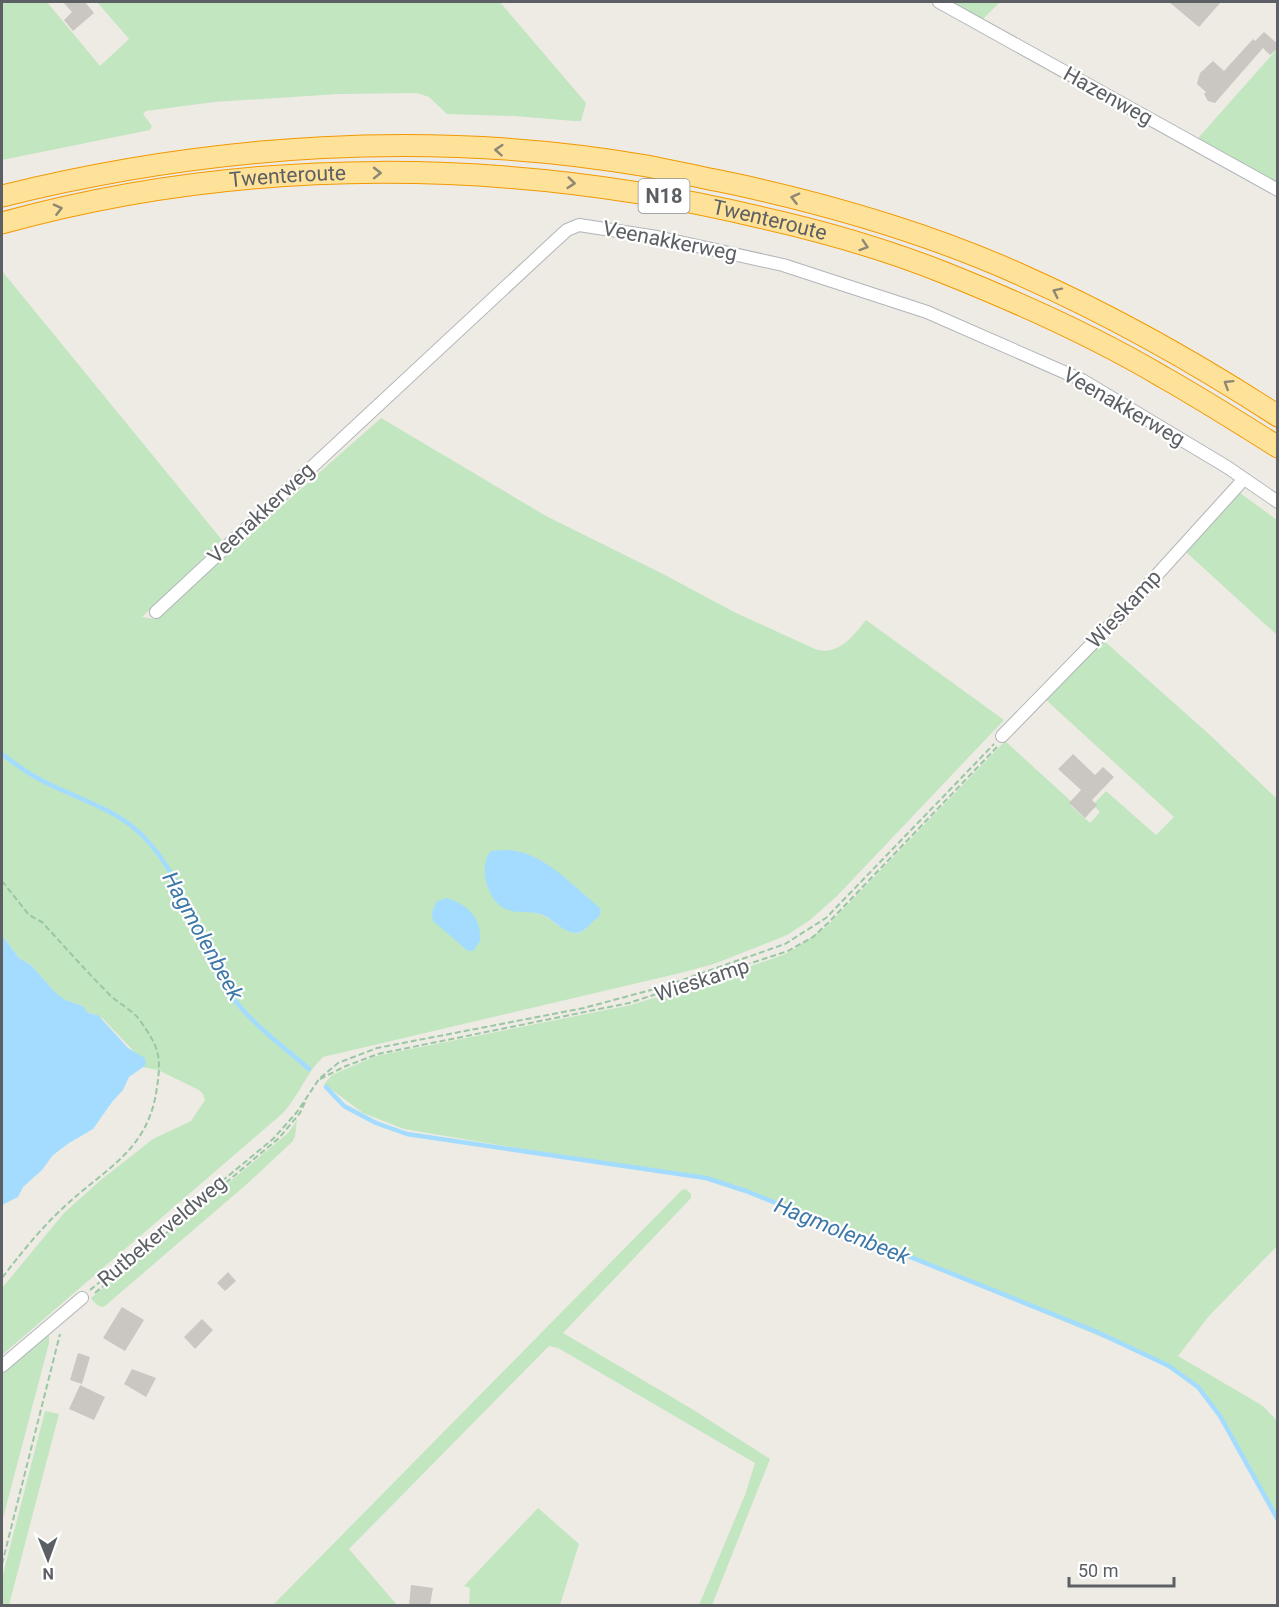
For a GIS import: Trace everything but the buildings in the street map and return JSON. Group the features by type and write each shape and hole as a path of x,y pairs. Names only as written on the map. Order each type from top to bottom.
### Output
{"highway":[{"name":"Twenteroute","path":"2,196 127,168 204,157 360,146 466,148 540,153 645,166 789,196 904,230 971,254 1098,311 1178,353 1278,416"},
{"name":"Twenteroute","path":"2,223 141,193 284,176 480,174 662,195 818,230 942,272 1029,308 1111,348 1210,404 1278,447"}],"street":[{"name":"Hazenweg","path":"939,2 1278,190"},
{"name":"Veenakkerweg","path":"156,612 547,248 567,230 579,225 657,237 783,265 927,312 1082,381 1227,467 1278,502"},
{"name":"Wieskamp","path":"1002,736 1126,609 1243,480"},
{"name":"Rutbekerveldweg","path":"2,1366 81,1298"}],"path":[{"name":"Wieskamp","path":"242,1164 284,1127 319,1079 338,1063 377,1048 584,1008 662,987 785,945 826,918 1002,736"},
{"name":"Wieskamp","path":"319,1079 378,1054 629,1003 788,951 813,937 829,922 998,746 1002,736"},
{"path":"2,881 29,915 42,922 110,995 125,1005 138,1019 159,1053 160,1063 155,1106 143,1134 121,1159 64,1206 21,1253 2,1278"},
{"name":"Wieskamp","path":"241,1172 279,1138 300,1113 308,1094"},
{"name":"Rutbekerveldweg","path":"81,1298 242,1164"},
{"name":"Rutbekerveldweg","path":"81,1298 92,1295 241,1172"},
{"path":"2,1564 66,1311"}],"green space":[{"path":"2,2 47,2 100,66 129,39 97,2 500,2 586,103 581,121 574,121 447,114 429,97 417,93 339,94 214,102 146,111 143,114 152,126 150,130 2,160"},
{"path":"950,2 1000,2 982,20"},
{"path":"1277,49 1277,186 1197,141"},
{"path":"2,271 222,540 142,617 154,619 381,418 546,516 734,612 815,649 823,651 838,648 866,620 1004,720 837,896 810,920 787,935 714,964 676,974 323,1057 283,1113 2,1355 2,1288 64,1213 102,1179 153,1139 191,1121 205,1100 199,1090 158,1070 142,1067 146,1064 103,1019 88,1013 83,1006 65,1000 55,992 31,965 19,958 2,935","holes":["509,911 601,911 586,928 577,933 567,930 542,915"]},
{"path":"1240,493 1277,520 1277,635 1186,552"},
{"path":"1102,639 1210,735 1277,799 1277,1246 1209,1316 1178,1356 1263,1406 1278,1422 1277,1518 1219,1411 1185,1379 1145,1355 736,1185 404,1129 363,1113 324,1084 332,1075 376,1056 631,1005 783,955 827,926 1005,741 1073,803 1071,806 1090,823 1100,812 1093,805 1106,791 1156,835 1174,817 1045,699"},
{"path":"297,1120 295,1137 292,1142 248,1183 105,1306 99,1306 91,1298 288,1133"},
{"path":"686,1189 691,1194 691,1198 563,1333 692,1409 770,1459 712,1605 699,1605 745,1495 755,1463 558,1348 549,1346 349,1549 397,1605 273,1605 682,1190"},
{"path":"49,1334 49,1343 2,1522 2,1373"},
{"path":"45,1411 59,1414 9,1605 2,1605 2,1578"},
{"path":"538,1508 579,1544 560,1605 469,1605 470,1588 464,1586"}],"water":[{"path":"506,850 533,856 557,871 601,909 599,917 583,931 573,933 540,914 508,910 501,906 490,893 485,866 491,851"},
{"path":"447,898 461,904 476,919 480,941 473,951 468,951 433,921 432,912 437,901"},
{"path":"2,935 19,958 31,965 55,992 65,1000 83,1006 88,1013 98,1015 128,1048 145,1058 146,1065 129,1077 123,1090 93,1129 53,1155 42,1170 23,1187 18,1197 2,1205"}],"waterway":[{"name":"Hagmolenbeek","path":"2,754 37,778 108,811 143,836 157,852 179,887 213,963 231,995 251,1019 309,1069"},
{"name":"Hagmolenbeek","path":"326,1087 344,1106 376,1123 407,1134 706,1178 746,1191 1097,1332 1169,1366 1198,1387 1220,1416 1278,1520"}]}
